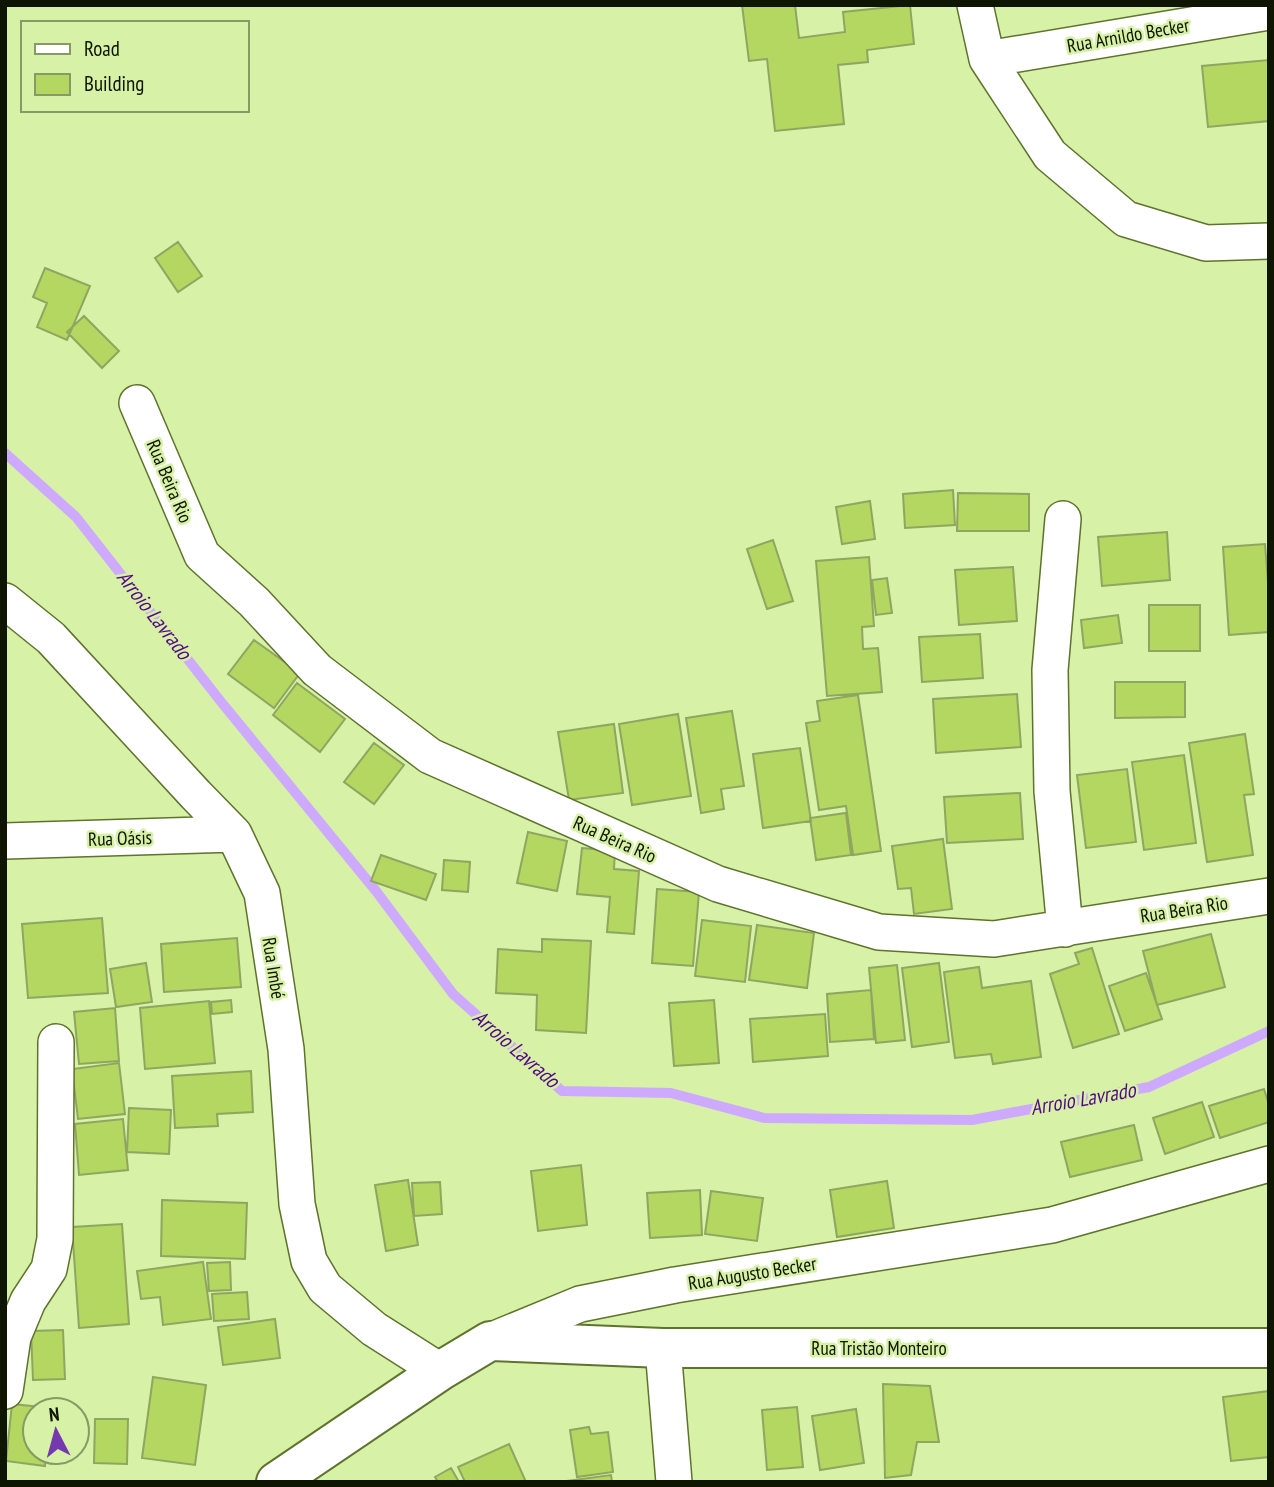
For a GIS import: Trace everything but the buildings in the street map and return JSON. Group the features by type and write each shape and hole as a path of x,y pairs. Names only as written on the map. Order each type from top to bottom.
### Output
{"main road":[{"name":"Rua Augusto Becker","path":"276,1482 440,1370 489,1341"},
{"name":"Rua Tristão Monteiro","path":"489,1341 663,1348 1269,1348"}],"street":[{"path":"975,5 987,59 1050,155 1126,219 1206,243 1269,241"},
{"name":"Rua Arnildo Becker","path":"987,59 1269,12"},
{"name":"Rua Beira Rio","path":"136,403 202,555 254,602 317,670 429,756 718,884 879,932 994,939 1269,896"},
{"path":"1063,519 1050,670 1052,791 1065,929"},
{"name":"Rua Imbé","path":"5,601 51,638 234,834 262,893 286,1049 297,1204 309,1261 325,1288 364,1321 440,1370"},
{"name":"Rua Oásis","path":"5,841 234,834"},
{"path":"5,1391 13,1337 28,1301 49,1269 55,1239 55,1042"},
{"name":"Rua Augusto Becker","path":"489,1341 580,1304 688,1283 1052,1224 1269,1164"},
{"path":"663,1348 674,1482"}],"waterway":[{"name":"Arroio Lavrado","path":"5,453 76,517 222,703 376,891 453,994 562,1091 671,1093 764,1118 972,1120 1149,1087 1269,1031"}]}
